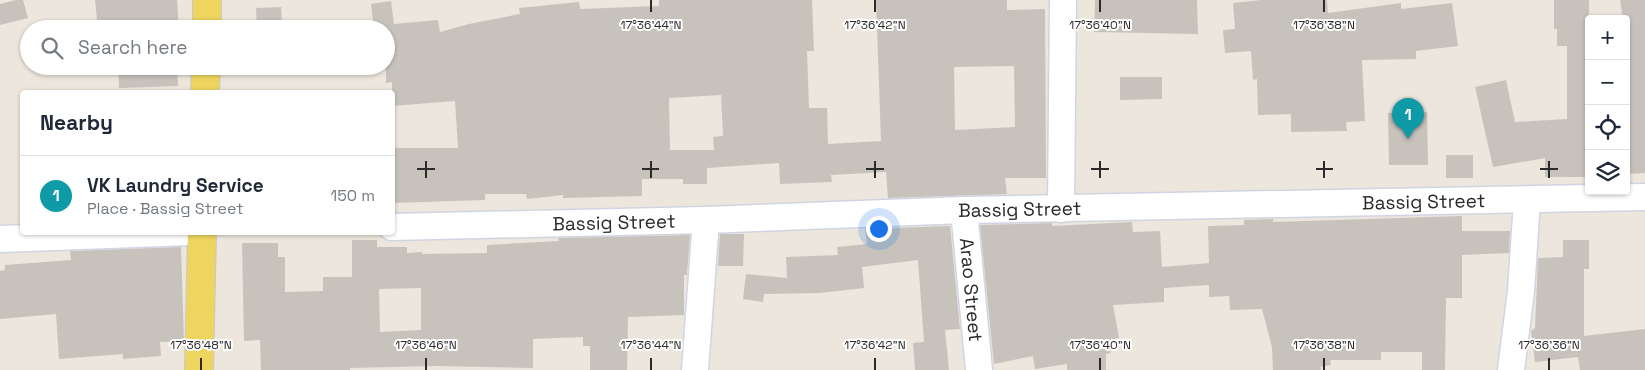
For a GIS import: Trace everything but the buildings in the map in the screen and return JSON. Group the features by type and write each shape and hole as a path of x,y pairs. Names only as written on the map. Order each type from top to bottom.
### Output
{"main road":[{"path":"207,0 207,20"},
{"path":"205,90 206,75"},
{"path":"199,370 202,235"}],"street":[{"path":"1061,209 1063,0"},
{"name":"Bassig Street","path":"395,226 706,220 964,210 1527,201 1645,197"},
{"path":"1511,370 1521,291 1527,201"},
{"name":"Arao Street","path":"964,210 979,370"},
{"path":"695,370 706,220"},
{"path":"0,239 109,235"}],"place":[{"name":"VK Laundry Service","path":"1408,139"}]}
